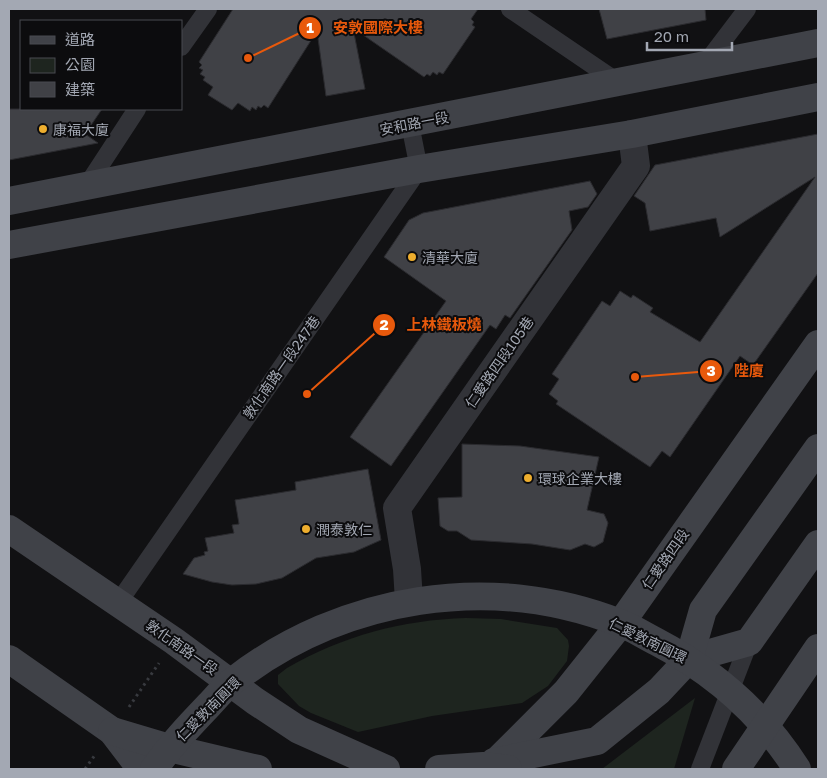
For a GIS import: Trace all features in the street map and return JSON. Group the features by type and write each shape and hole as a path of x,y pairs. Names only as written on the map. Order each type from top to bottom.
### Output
{"main road":[{"name":"安和路一段","path":"9,201 818,44"},
{"path":"9,246 419,170 632,134 818,97"},
{"name":"仁愛路四段","path":"496,765 566,692 621,623 818,344"},
{"path":"439,769 496,765 597,741 659,691 689,660 703,610 818,448"},
{"name":"敦化南路一段","path":"9,529 174,641 232,682 255,701 299,730 386,769"},
{"path":"689,660 749,642 818,544"},
{"name":"仁愛敦南圓環","path":"162,759 232,682 310,633 358,614 409,601 462,595 516,597 569,607 621,623 689,660 731,691 765,726 798,769"},
{"path":"736,769 818,648"},
{"path":"9,659 112,731 162,759 258,769"},
{"path":"112,731 141,769"}],"street":[{"name":"仁愛路四段105巷","path":"409,601 407,569 397,508 636,166 632,134"}],"lane":[{"path":"182,46 208,9"},
{"path":"510,9 619,83"},
{"path":"703,67 747,9"},
{"path":"86,187 136,110"},
{"path":"410,124 419,170"},
{"name":"敦化南路一段247巷","path":"118,603 419,170"},
{"path":"700,769 749,642"}],"path":[{"path":"85,769 174,641"}],"green space":[{"path":"442,619 501,619 557,628 568,640 567,661 548,686 522,703 432,716 358,732 311,713 299,706 278,684 278,675 287,668 329,647 351,639 396,626"},
{"path":"695,698 674,769 602,769"}],"building":[{"path":"233,9 478,9 471,19 474,22 472,25 475,27 443,74 439,72 437,75 433,72 430,76 427,74 424,77 353,28 365,89 326,96 317,31 268,108 264,105 261,108 258,106 256,110 252,107 250,111 238,103 232,110 208,95 213,87 203,80 205,77 200,74 203,70 199,68 202,65 199,62"},
{"path":"599,9 705,9 706,20 607,39"},
{"name":"康福大廈","path":"9,109 101,110 85,134 98,143 9,160"},
{"path":"818,134 818,273 753,365 740,356 670,457 662,451 650,467 556,404 558,401 549,394 559,379 552,374 602,301 610,306 620,291 631,298 633,295 653,308 650,312 700,342 815,177 720,237 716,218 650,231 645,203 634,196 655,165"},
{"path":"590,181 597,194 588,207 569,211 572,230 510,318 505,315 496,329 490,325 391,466 350,437 446,301 384,257 409,220 423,213"},
{"name":"環球企業大樓","path":"462,444 520,446 599,457 587,510 604,514 608,523 603,542 594,547 585,544 570,550 532,544 471,540 457,531 448,531 440,526 438,498 462,497"},
{"name":"潤泰敦仁","path":"368,469 381,540 354,552 316,558 282,578 256,584 232,585 183,574 194,558 205,555 204,552 208,551 205,538 234,533 232,525 239,524 235,500 296,490 295,482"}],"place":[{"name":"安敦國際大樓","path":"248,58"},
{"name":"康福大廈","path":"43,129"},
{"name":"清華大廈","path":"412,257"},
{"name":"陛廈","path":"635,377"},
{"name":"上林鐵板燒","path":"307,394"},
{"name":"環球企業大樓","path":"528,478"},
{"name":"潤泰敦仁","path":"306,529"}]}
